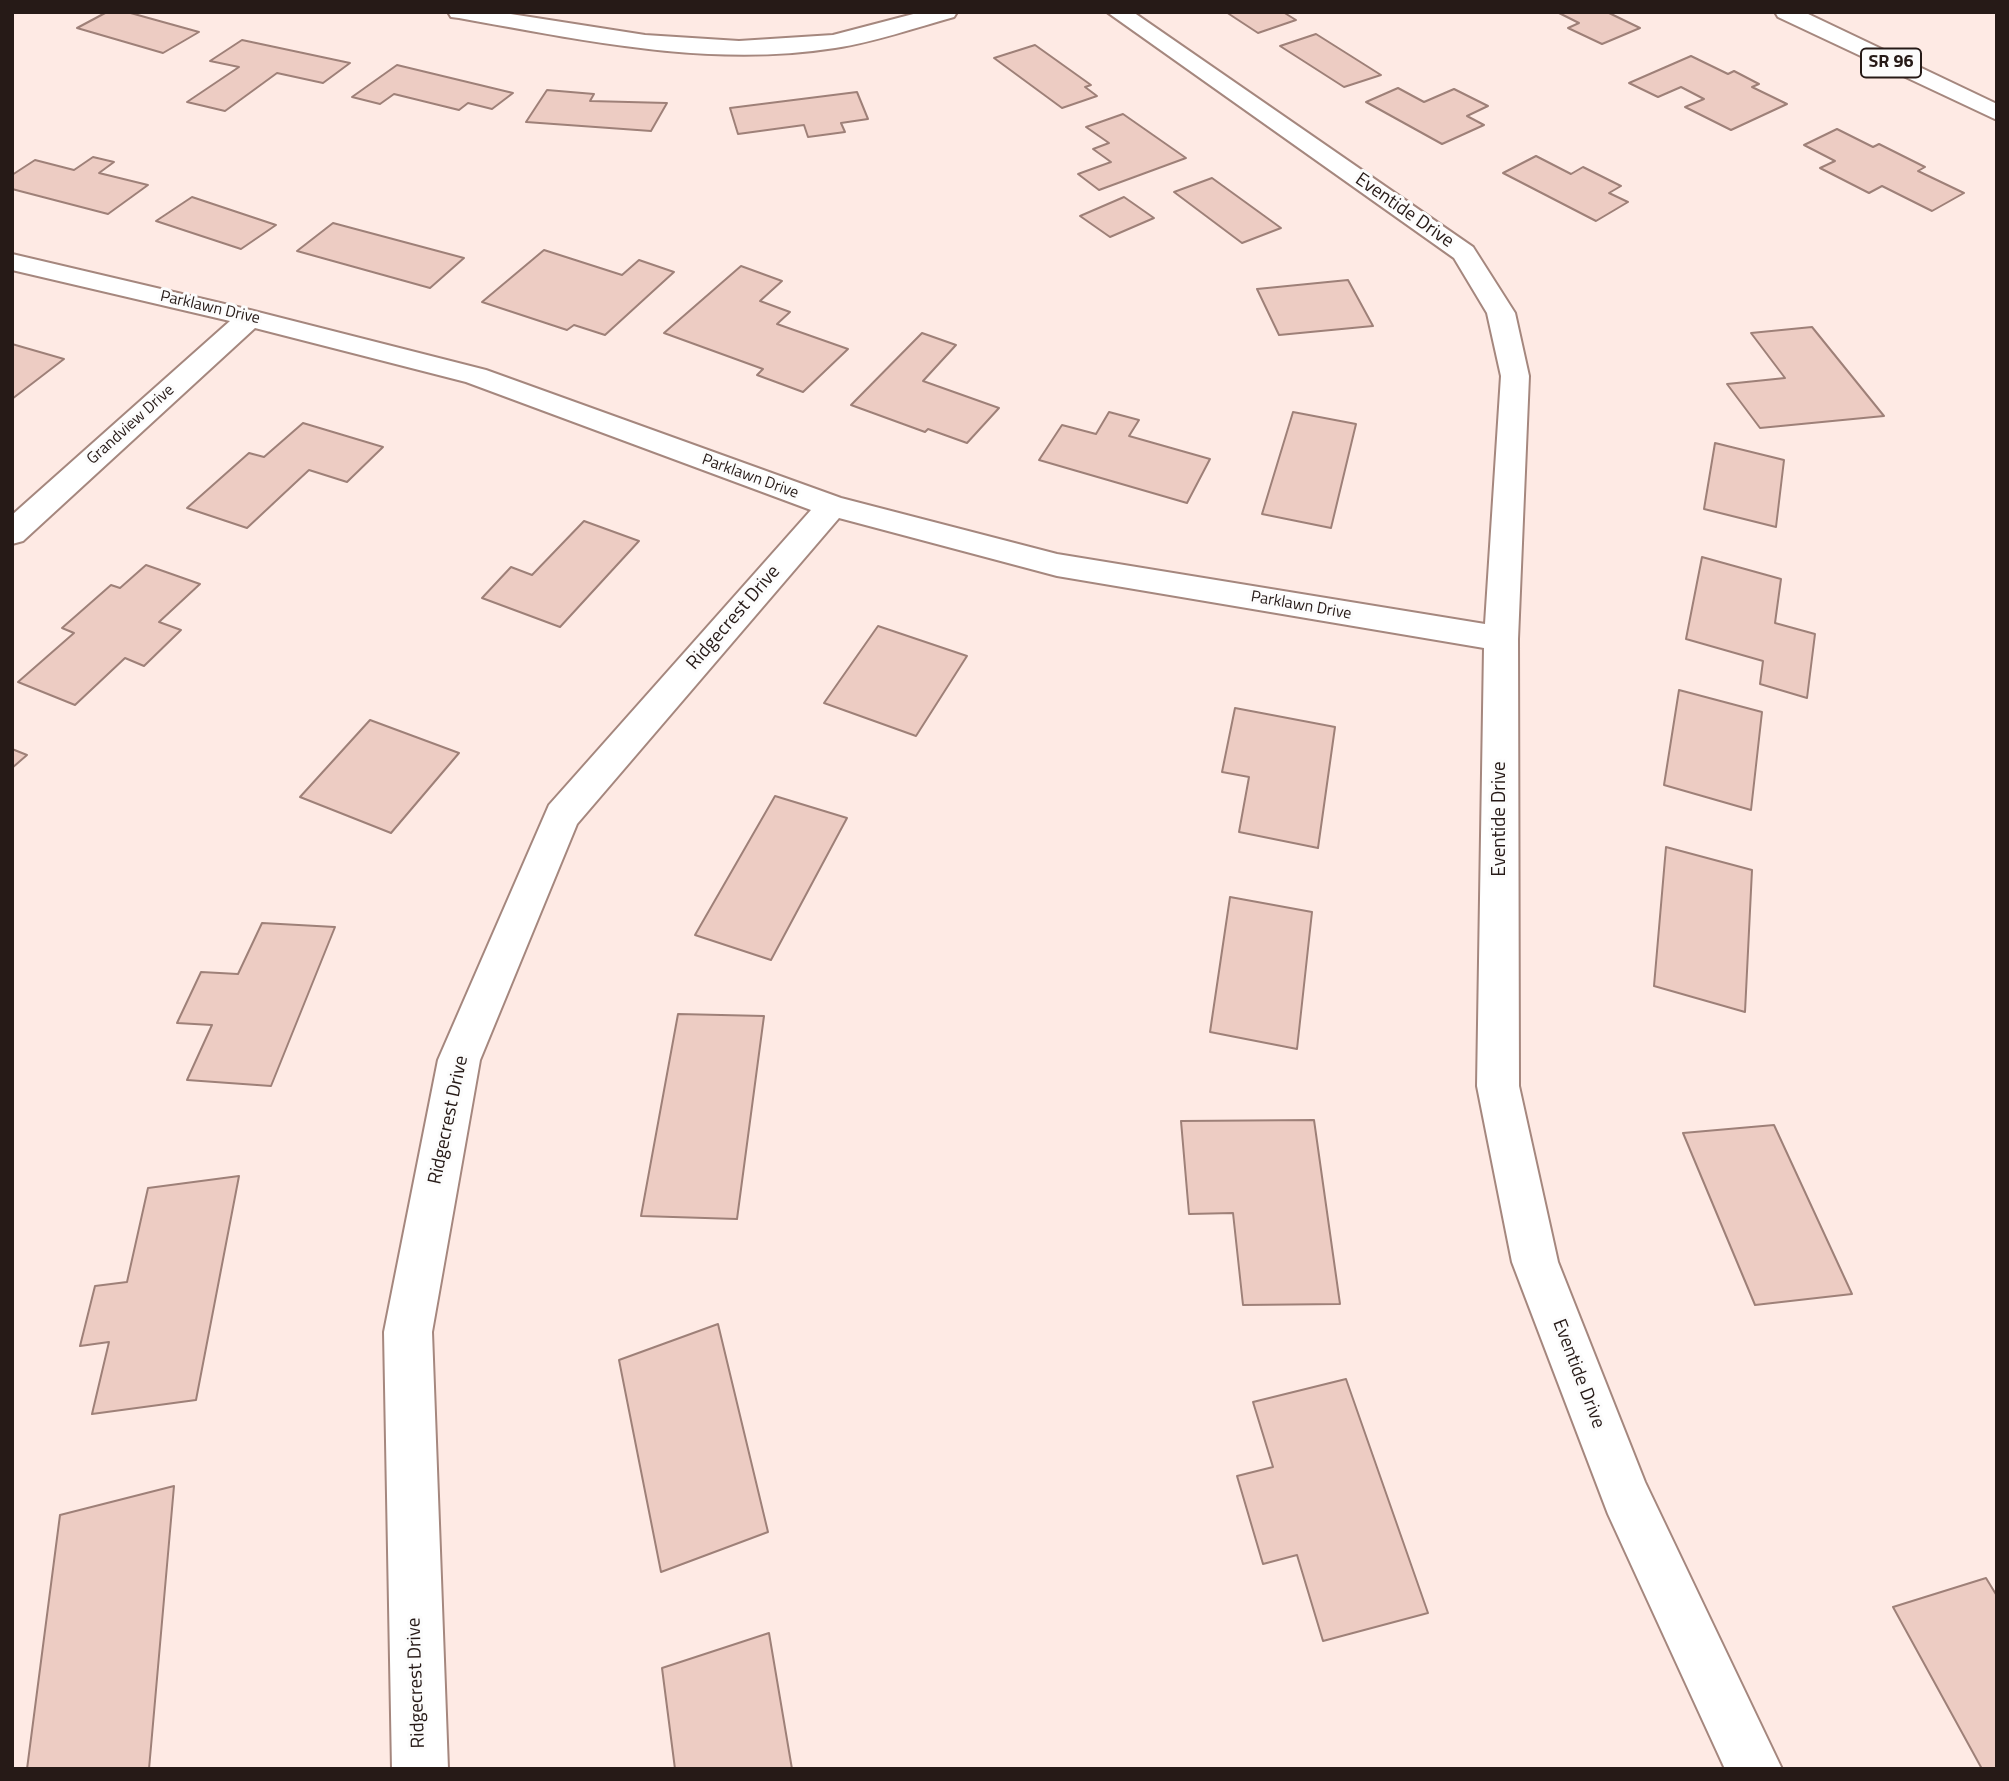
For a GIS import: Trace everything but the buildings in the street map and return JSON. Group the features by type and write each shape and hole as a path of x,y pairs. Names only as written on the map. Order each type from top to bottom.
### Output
{"street":[{"path":"459,12 631,41 707,47 776,47 835,41 946,12"},
{"name":"Eventide Drive","path":"1118,12 1464,253 1501,313 1515,376 1501,639 1498,1086 1535,1262 1626,1496 1754,1769"},
{"name":"SR 96","path":"1786,12 1997,113"},
{"name":"Parklawn Drive","path":"12,262 250,318 476,376 832,506 1057,565 1501,639"},
{"name":"Grandview Drive","path":"12,533 250,318"},
{"name":"Ridgecrest Drive","path":"420,1769 408,1332 459,1060 562,816 832,506"}]}
